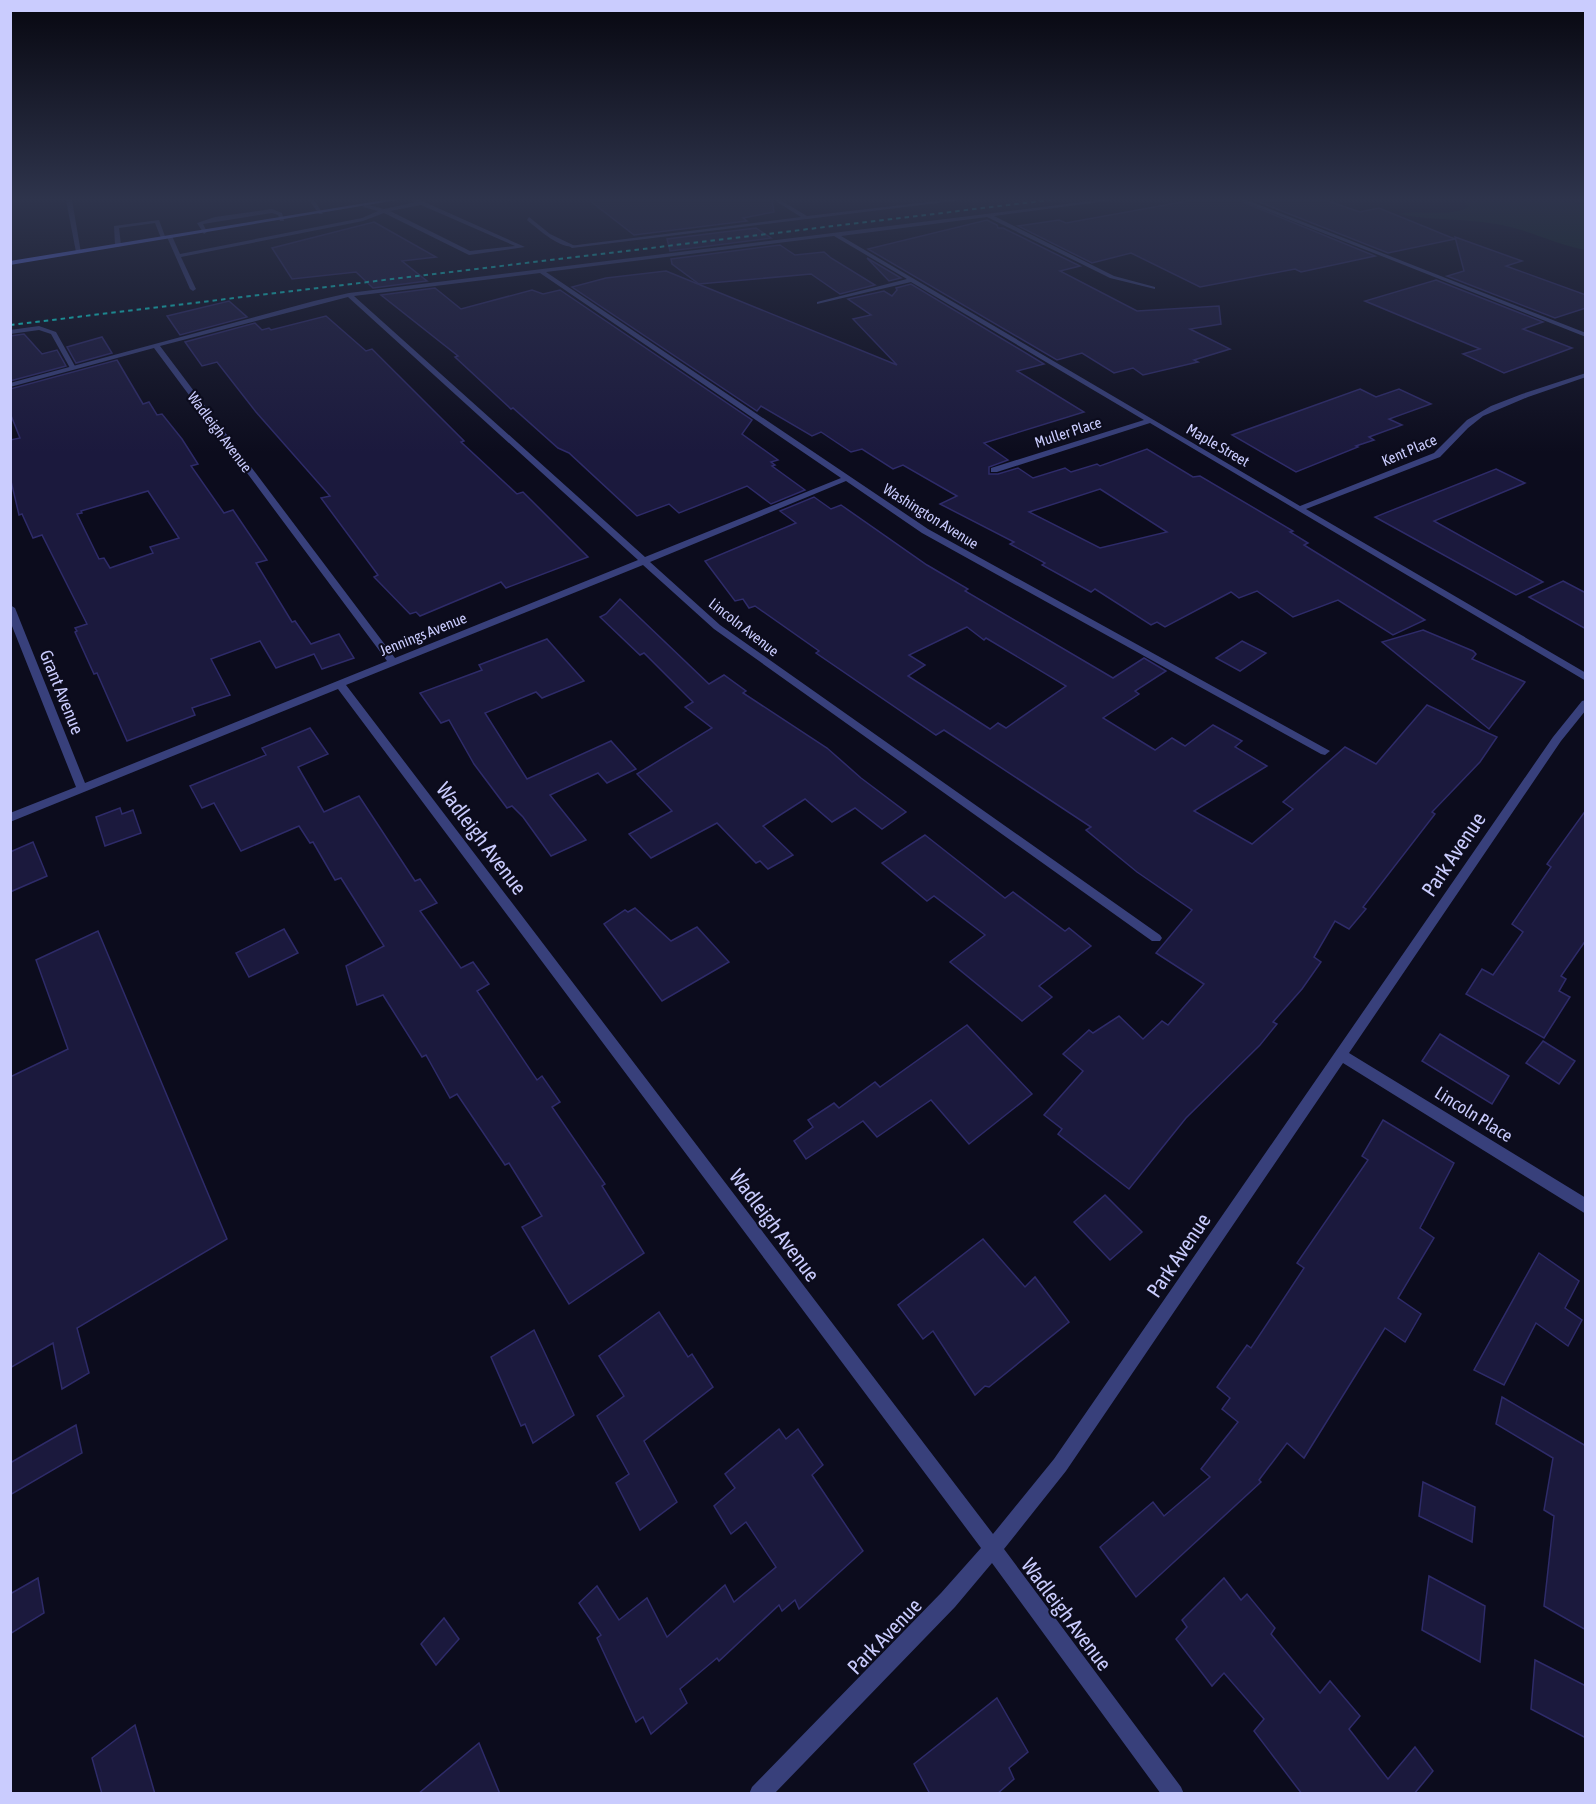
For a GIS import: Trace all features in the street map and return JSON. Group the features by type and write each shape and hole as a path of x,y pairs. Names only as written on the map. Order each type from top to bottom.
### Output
{"street":[{"path":"192,284 194,289"},
{"path":"10,385 349,295 440,284"},
{"name":"Washington Avenue","path":"560,284 925,531 1326,751"},
{"path":"819,303 894,284"},
{"name":"Maple Street","path":"918,284 1586,678"},
{"path":"1139,284 1154,288"},
{"path":"1457,284 1586,335"},
{"name":"Lincoln Avenue","path":"349,295 717,627 1156,938"},
{"path":"10,332 39,328 54,333 73,368"},
{"name":"Wadleigh Avenue","path":"155,345 393,662"},
{"name":"Kent Place","path":"1299,509 1437,454 1452,445 1469,423 1489,411 1586,375"},
{"name":"Muller Place","path":"994,470 1150,421"},
{"name":"Jennings Avenue","path":"10,818 848,478"},
{"name":"Grant Avenue","path":"10,608 82,789"},
{"name":"Wadleigh Avenue","path":"339,684 993,1549 1174,1794"},
{"name":"Park Avenue","path":"759,1794 948,1600 993,1549 1059,1465 1557,739 1586,703"},
{"name":"Lincoln Place","path":"1341,1055 1586,1207"}],"building":[{"path":"369,284 402,284 373,288"},
{"path":"583,284 698,284 897,365 853,319 871,315 848,299 884,291 892,296 896,288 911,284 1044,364 1017,371 1084,412 984,443 1008,460 989,467 989,474 998,474 1018,468 1033,478 1065,468 1071,472 1097,464 1100,466 1147,449 1193,477 1200,476 1293,531 1290,532 1308,543 1304,545 1425,620 1393,635 1338,600 1293,617 1257,591 1239,598 1231,592 1165,627 1157,622 1151,625 1095,589 1091,592 1042,565 1045,563 1010,544 1014,542 940,504 957,496 903,465 893,469 862,449 851,452 821,432 812,436 761,406 757,411 572,287","holes":["1100,489 1167,532 1100,548 1029,512"]},
{"path":"826,284 875,285 840,294"},
{"path":"928,284 1085,284 1137,311 1219,306 1221,324 1190,329 1230,349 1194,360 1198,362 1143,375 1133,368 1114,373 1082,353 1057,360"},
{"path":"1194,284 1215,284 1200,287"},
{"path":"1422,284 1447,284 1543,322 1523,329 1572,348 1504,373 1463,354 1480,349 1365,301"},
{"path":"1468,284 1556,284 1586,295 1586,308 1555,318"},
{"path":"435,288 461,309 532,290 543,294 560,290 752,420 742,434 778,460 771,462 775,465 772,466 805,490 771,504 747,486 679,513 669,504 637,516 569,453 558,448 513,408 511,409 455,357 458,356 381,295"},
{"path":"229,301 247,317 180,335 167,316"},
{"path":"326,316 366,351 372,349 464,441 461,442 517,494 523,492 588,557 506,588 501,582 420,616 416,612 410,614 374,577 378,575 321,498 330,496 256,412 217,362 202,366 185,342 255,323 262,330 269,328 271,330"},
{"path":"24,334 42,354 57,350 66,366 10,381 10,336"},
{"path":"102,337 112,353 76,363 67,347"},
{"path":"117,360 143,404 149,402 157,415 162,414 182,439 198,464 191,466 224,513 233,510 267,560 256,563 292,622 295,621 311,644 339,634 354,658 322,669 314,654 276,668 260,641 211,659 230,695 192,708 195,715 127,741 97,673 94,674 75,632 77,631 75,628 87,624 42,535 33,538 22,514 19,515 10,477 10,440 20,438 10,413 10,389","holes":["148,491 179,538 150,547 153,553 110,568 104,558 99,559 77,514"]},
{"path":"1360,389 1376,397 1399,389 1431,404 1389,419 1402,425 1369,437 1374,440 1296,472 1232,435"},
{"path":"1496,469 1525,483 1434,521 1543,582 1516,595 1375,517"},
{"path":"814,497 831,509 841,505 927,565 968,589 965,591 1113,678 1144,658 1166,671 1135,691 1139,694 1103,718 1155,750 1172,738 1185,746 1213,725 1242,741 1235,747 1267,766 1194,811 1252,844 1293,809 1283,802 1345,747 1376,764 1427,705 1497,737 1480,762 1432,812 1435,814 1363,907 1366,909 1349,929 1335,921 1314,957 1321,962 1302,989 1273,1022 1277,1024 1260,1045 1186,1118 1129,1189 1058,1134 1062,1129 1044,1115 1083,1071 1063,1054 1089,1030 1093,1033 1119,1016 1143,1039 1162,1021 1168,1025 1204,984 1156,953 1192,910 1137,872 1086,830 1091,827 944,730 936,735 816,653 819,651 755,606 749,608 743,599 735,601 705,561 796,523 780,511","holes":["967,627 984,640 986,638 1066,686 1006,728 998,723 990,729 908,676 925,665 909,655"]},
{"path":"1563,581 1586,593 1586,629 1529,597"},
{"path":"620,599 709,684 724,675 746,691 743,693 827,748 861,778 906,812 882,829 855,808 832,822 805,799 763,826 793,855 768,869 760,861 756,863 717,823 651,858 629,834 672,811 637,774 712,728 685,707 693,702 644,653 640,655 600,617"},
{"path":"1423,630 1473,651 1476,654 1472,659 1525,682 1489,729 1382,642"},
{"path":"547,639 584,681 542,698 536,692 485,713 527,779 611,741 636,769 607,783 598,773 550,795 586,840 551,856 523,817 512,806 507,808 474,764 449,720 441,723 420,693 482,670 479,665"},
{"path":"1242,641 1266,653 1240,671 1216,658"},
{"path":"310,728 328,754 298,767 324,812 359,796 415,881 420,879 437,903 420,911 461,968 473,962 489,984 477,991 537,1080 542,1076 560,1102 552,1107 605,1184 602,1186 644,1253 569,1304 522,1227 542,1216 509,1163 505,1165 457,1094 450,1098 426,1055 422,1057 383,995 357,1005 346,966 384,946 341,878 335,880 313,842 310,843 299,826 241,851 214,803 202,808 190,786 266,755 262,748"},
{"path":"120,808 122,814 133,810 141,833 105,846 96,817"},
{"path":"1586,810 1586,940 1561,976 1566,979 1559,991 1570,997 1544,1038 1466,994 1482,969 1493,975 1523,932 1512,924 1551,867 1547,864"},
{"path":"925,835 1005,898 1013,892 1065,931 1069,928 1091,946 1039,986 1052,997 1022,1021 950,962 985,935 934,896 927,901 882,863"},
{"path":"33,842 47,876 10,892 10,852"},
{"path":"635,908 671,941 697,927 729,962 662,1001 604,924 625,910 628,912"},
{"path":"284,929 298,953 249,977 236,953"},
{"path":"98,931 227,1239 77,1328 89,1373 62,1389 53,1343 10,1368 10,1077 68,1049 36,960"},
{"path":"967,1025 1032,1094 969,1144 931,1100 877,1137 863,1121 806,1159 794,1141 813,1127 808,1120 834,1103 839,1108 875,1082 880,1087"},
{"path":"1440,1034 1509,1076 1492,1104 1422,1061"},
{"path":"1543,1041 1575,1061 1559,1084 1526,1063"},
{"path":"1383,1120 1454,1163 1420,1228 1434,1238 1398,1298 1421,1314 1405,1342 1385,1328 1304,1458 1287,1443 1259,1480 1261,1482 1136,1597 1100,1547 1153,1502 1164,1516 1210,1477 1201,1469 1238,1422 1222,1409 1230,1398 1217,1387 1247,1345 1251,1348 1304,1268 1297,1263 1368,1160 1362,1156"},
{"path":"1105,1195 1142,1232 1110,1260 1074,1222"},
{"path":"983,1239 1025,1287 1035,1277 1069,1322 989,1387 985,1386 975,1395 933,1331 923,1339 898,1305"},
{"path":"1539,1253 1579,1281 1565,1308 1582,1320 1568,1346 1536,1323 1504,1385 1474,1370"},
{"path":"659,1312 688,1357 692,1354 713,1387 644,1441 677,1502 640,1530 616,1483 629,1474 597,1416 624,1396 599,1356"},
{"path":"534,1330 574,1415 533,1443 525,1424 521,1426 491,1357"},
{"path":"1502,1397 1586,1446 1586,1630 1544,1606 1554,1516 1544,1510 1553,1458 1496,1424"},
{"path":"76,1425 82,1453 10,1495 10,1463"},
{"path":"779,1429 786,1439 798,1429 823,1465 812,1475 863,1551 799,1609 795,1600 782,1611 779,1605 719,1661 717,1658 680,1689 687,1703 651,1734 643,1717 636,1722 597,1638 601,1635 579,1603 597,1586 619,1620 647,1598 667,1637 725,1585 734,1602 776,1567 746,1522 731,1534 714,1506 735,1488 725,1474"},
{"path":"1423,1482 1475,1507 1472,1542 1419,1516"},
{"path":"1429,1576 1485,1606 1480,1662 1422,1630"},
{"path":"38,1578 44,1613 10,1634 10,1594"},
{"path":"1224,1578 1241,1600 1247,1594 1275,1628 1271,1634 1320,1693 1330,1681 1360,1716 1349,1729 1388,1779 1415,1747 1433,1771 1414,1794 1302,1794 1254,1731 1264,1719 1224,1673 1212,1686 1176,1639 1187,1627 1182,1620"},
{"path":"444,1618 459,1639 436,1665 421,1644"},
{"path":"1535,1660 1586,1686 1586,1738 1531,1709"},
{"path":"997,1698 1028,1752 1009,1768 1014,1779 997,1794 930,1794 914,1764"},
{"path":"135,1725 155,1794 102,1794 92,1758"},
{"path":"479,1743 500,1794 418,1794"}],"railway":[{"path":"10,325 350,284"}]}
